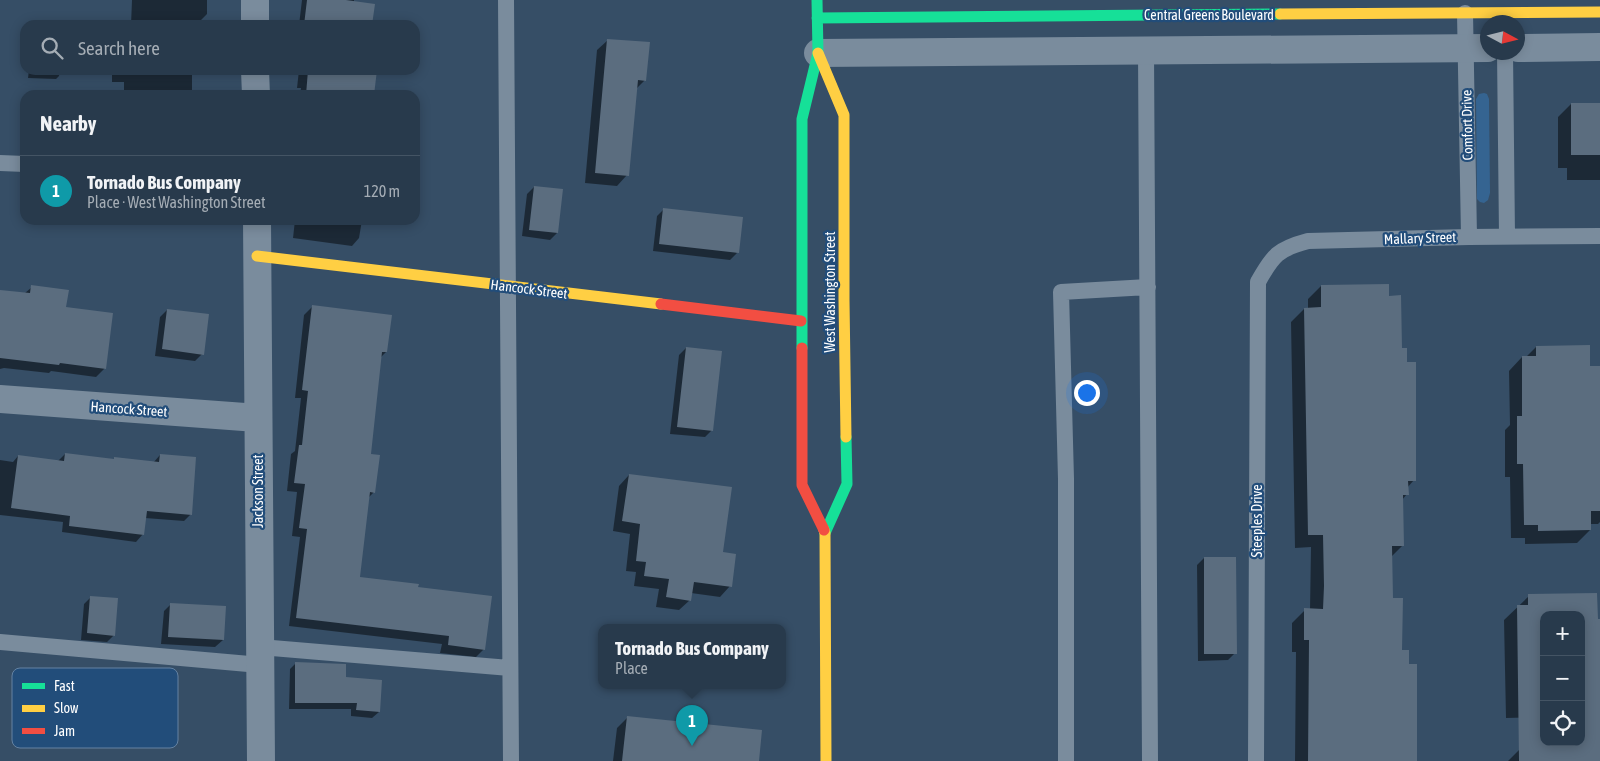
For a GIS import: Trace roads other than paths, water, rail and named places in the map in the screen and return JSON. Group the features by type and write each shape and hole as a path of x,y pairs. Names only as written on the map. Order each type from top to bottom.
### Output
{"street":[{"path":"255,0 255,20"},
{"name":"West Washington Street","path":"817,0 818,53 802,119 800,171 802,485 825,533"},
{"name":"Central Greens Boulevard","path":"1525,17 1600,12"},
{"name":"Central Greens Boulevard","path":"817,18 1465,13 1481,15"},
{"path":"1525,48 1600,47"},
{"path":"818,53 1477,48"},
{"name":"West Washington Street","path":"818,53 844,115 844,300 847,484 825,533 826,761"},
{"path":"255,75 256,90"},
{"name":"Jackson Street","path":"257,225 261,761"},
{"name":"Hancock Street","path":"257,256 801,321"},
{"name":"Hancock Street","path":"0,399 258,418"}],"lane":[{"path":"506,0 511,761"},
{"name":"Comfort Drive","path":"1465,13 1477,48 1469,237"},
{"path":"1146,50 1150,761"},
{"path":"1505,60 1507,236"},
{"path":"0,162 20,164"},
{"name":"Mallary Street","path":"1258,282 1269,262 1287,247 1308,241 1507,236 1600,236"},
{"name":"Steeples Drive","path":"1256,761 1258,282"},
{"path":"1066,761 1066,479 1061,292 1148,287"},
{"path":"0,642 510,668"}],"place":[{"name":"Tornado Bus Company","path":"692,746"}]}
